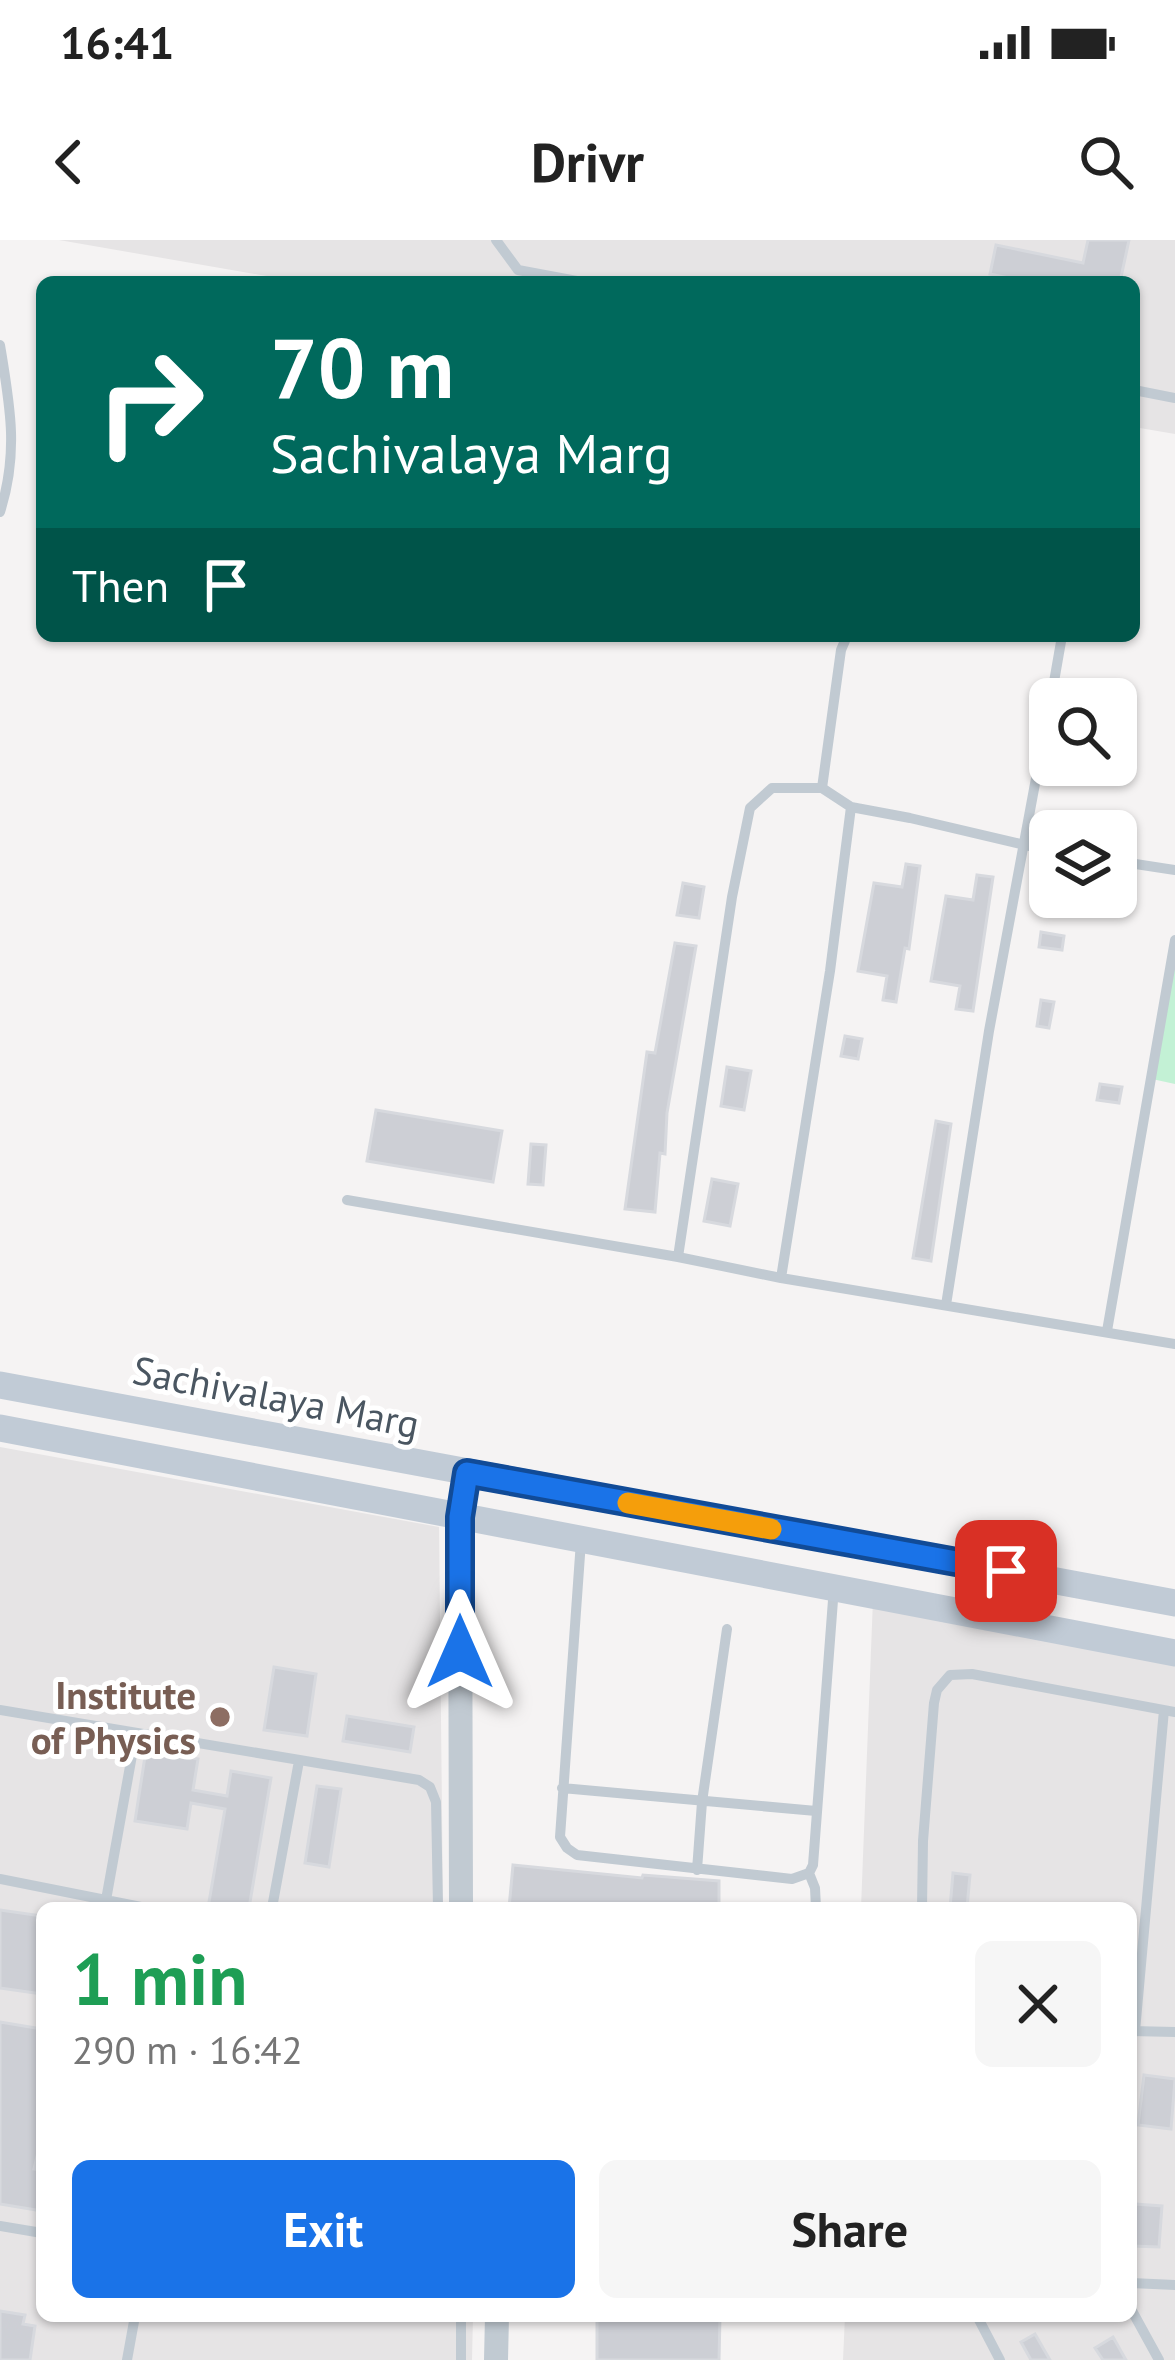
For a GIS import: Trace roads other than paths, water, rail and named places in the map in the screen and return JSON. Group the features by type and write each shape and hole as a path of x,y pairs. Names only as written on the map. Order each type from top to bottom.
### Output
{"main road":[{"name":"Sachivalaya Marg","path":"0,1385 1175,1603"},
{"path":"0,1428 1175,1653"}],"street":[{"path":"461,1902 460,1517 467,1473"},
{"path":"496,2360 497,2322"}],"lane":[{"path":"496,240 518,269 552,276"},
{"path":"0,345 13,428 10,480 0,512"},
{"path":"1140,391 1175,398"},
{"path":"822,788 844,642"},
{"path":"1054,678 1061,642"},
{"path":"946,1305 989,1031 1035,786"},
{"path":"678,1257 732,897 750,808 772,788 822,788 850,807 1029,848"},
{"path":"781,1278 830,971 850,807"},
{"path":"1137,864 1175,870"},
{"path":"1107,1331 1175,940"},
{"path":"347,1200 1175,1344"},
{"path":"581,1538 562,1789 560,1837 567,1849 577,1855 697,1870 791,1879 809,1873"},
{"path":"815,1902 809,1873 834,1587"},
{"path":"697,1870 727,1629"},
{"path":"922,1902 934,1702 950,1675 972,1674 1170,1711 1137,1996"},
{"path":"0,1710 419,1780 430,1787 436,1802 437,1902"},
{"path":"106,1900 136,1733"},
{"path":"273,1902 299,1761"},
{"path":"562,1789 816,1811"},
{"path":"0,1879 116,1902"},
{"path":"1137,2031 1175,2032"},
{"path":"0,2225 36,2233"},
{"path":"1137,2283 1175,2285"},
{"path":"1137,2320 1159,2360"},
{"path":"127,2360 134,2322"},
{"path":"461,2322 461,2360"},
{"path":"980,2322 1000,2360"}],"place":[{"name":"Institute of Physics","path":"220,1717"}]}
